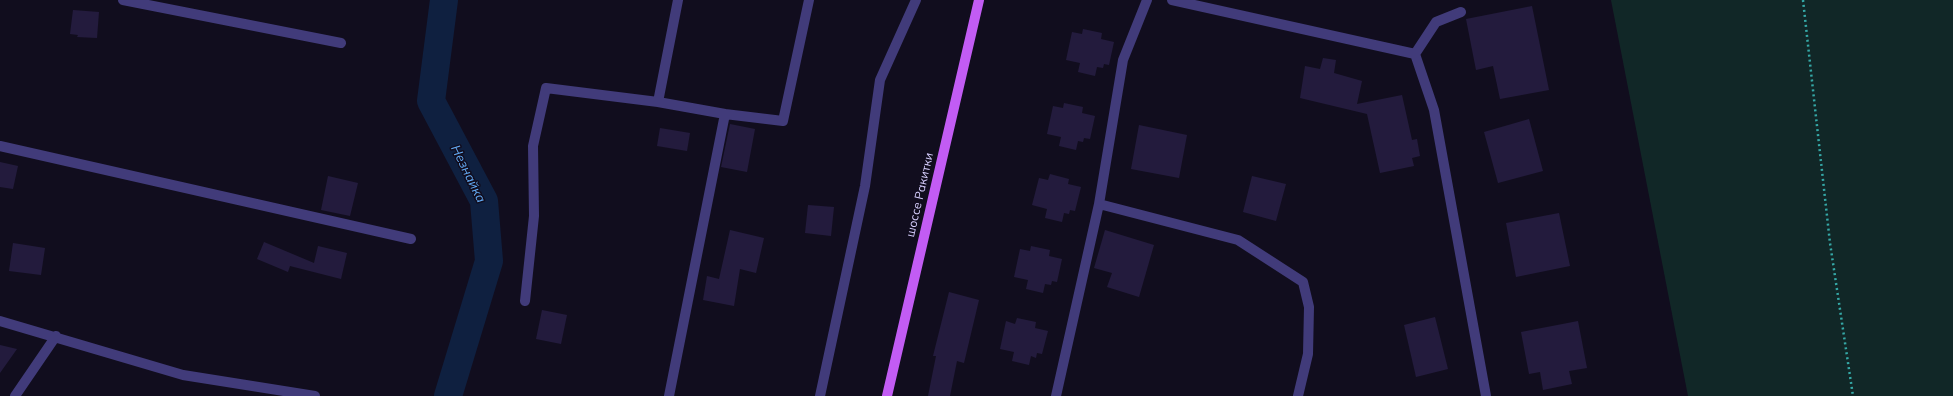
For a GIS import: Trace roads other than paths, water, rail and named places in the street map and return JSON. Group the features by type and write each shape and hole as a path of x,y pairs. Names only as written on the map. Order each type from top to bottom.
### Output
{"main road":[{"name":"шоссе Ракитки","path":"887,396 979,0"}],"street":[{"path":"123,0 341,43"},
{"path":"658,102 678,0"},
{"path":"525,301 534,216 533,146 546,88 658,102 725,114 783,121 809,0"},
{"path":"820,396 865,186 880,80 916,0"},
{"path":"1056,396 1099,204 1123,60 1147,0"},
{"path":"1172,0 1415,54"},
{"path":"1415,54 1436,22 1461,12"},
{"path":"1415,54 1434,110 1486,396"},
{"path":"669,396 725,114"},
{"path":"0,146 411,239"},
{"path":"1099,204 1238,240 1303,282 1309,307 1308,354 1298,396"},
{"path":"0,321 56,336 183,375 315,396"},
{"path":"15,396 56,336"}],"waterway":[{"name":"Незнайка","path":"444,0 431,101 484,201 489,261 448,396"}]}
